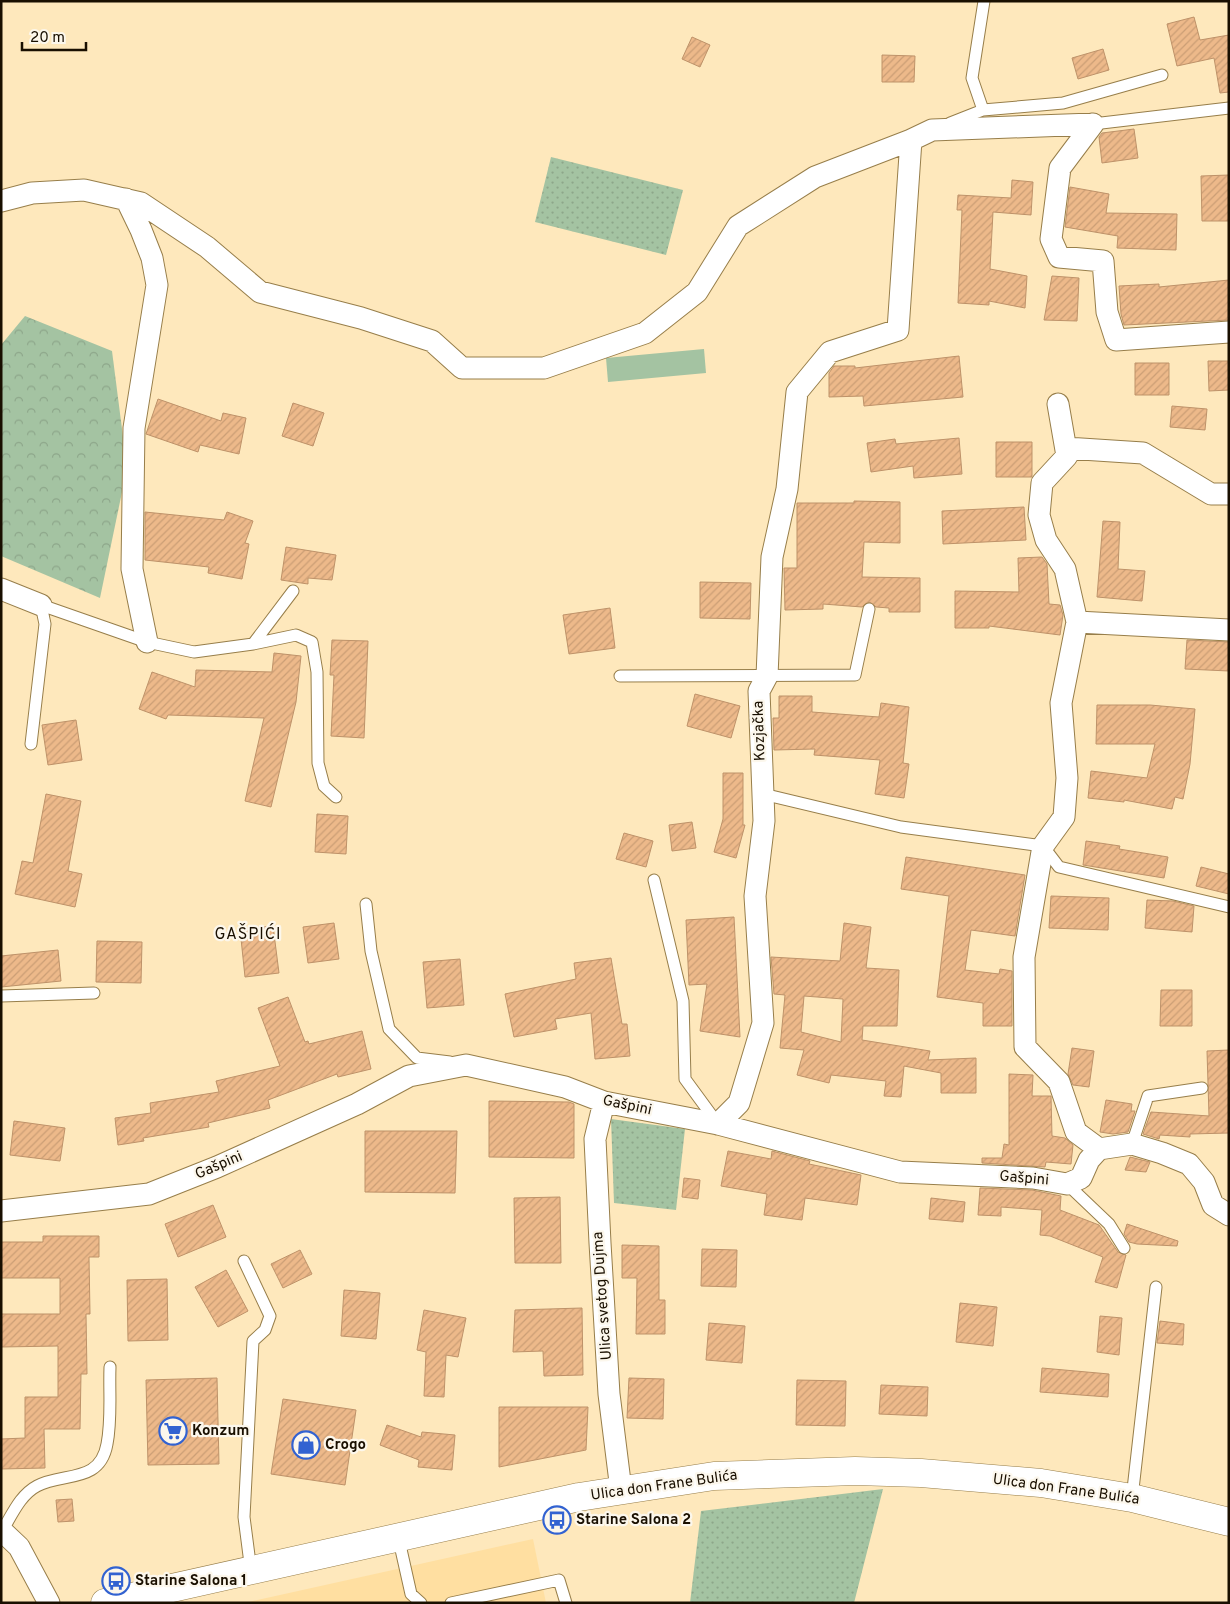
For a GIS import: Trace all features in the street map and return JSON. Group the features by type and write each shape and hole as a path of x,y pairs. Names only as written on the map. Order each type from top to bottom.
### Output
{"street":[{"path":"1,200 32,193 84,190 126,198 141,203 207,247 260,292 361,318 432,341 462,368 544,368 645,332 696,292 738,226 815,177 912,140 932,130 1093,124"},
{"path":"1093,124 1060,168 1051,239 1058,256 1103,261 1107,312 1116,340 1229,332"},
{"name":"Kozjačka","path":"718,1124 739,1104 763,1023 755,896 764,821 759,691 767,676 772,557 787,489 797,392 830,352 898,330 912,140"},
{"path":"126,198 152,258 157,285 134,437 132,568 147,642"},
{"path":"1058,404 1067,456 1042,483 1039,515 1046,540 1065,569 1077,622 1061,703 1067,778 1064,817 1043,846 1024,957 1025,1047 1059,1082 1076,1132 1100,1149 1132,1144 1188,1164 1204,1182 1213,1206 1229,1215"},
{"path":"1066,448 1144,453 1211,494 1229,494"},
{"path":"1,589 41,605"},
{"path":"1077,622 1229,630"},
{"name":"Gašpini","path":"1,1211 149,1194 217,1168 339,1112 409,1076 466,1065 565,1087 604,1102 718,1124 900,1172 1033,1178 1068,1184 1081,1178 1089,1160 1100,1149"},
{"name":"Ulica svetog Dujma","path":"604,1102 596,1139 600,1243 609,1394 620,1490"},
{"name":"Ulica don Frane Bulića","path":"105,1603 579,1497 714,1476 865,1472 921,1473 1041,1483 1132,1498 1229,1522"},
{"path":"2,1530 19,1547 49,1603"}],"lane":[{"path":"983,110 972,78 984,1"},
{"path":"932,130 983,110 1063,103 1162,75"},
{"path":"1093,124 1229,108"},
{"path":"253,644 293,591"},
{"path":"41,605 147,642 194,652 253,644 296,635 312,642 317,672 318,763 324,786 336,797"},
{"path":"31,744 45,624 41,605"},
{"path":"620,676 855,675 870,609"},
{"path":"762,794 901,827 1043,846 1059,867 1229,907"},
{"path":"654,880 683,1002 685,1079 718,1124"},
{"path":"366,904 371,951 388,1029 417,1058 466,1065"},
{"path":"1,996 94,993"},
{"path":"1132,1144 1148,1096 1202,1088"},
{"path":"1068,1184 1109,1224 1124,1248"},
{"path":"244,1261 270,1316 265,1330 253,1341 244,1517 251,1571"},
{"path":"1132,1498 1156,1287"},
{"path":"2,1530 23,1497 38,1485 92,1471 102,1457 107,1444 110,1367"},
{"path":"398,1536 410,1594 421,1603"},
{"path":"451,1603 559,1580 566,1603"}],"shaded area":[{"path":"533,1539 546,1603 244,1603"}],"green space":[{"path":"551,157 683,190 666,255 535,222"},
{"path":"25,316 112,351 127,468 100,598 1,556 1,345"},
{"path":"704,349 706,373 608,382 606,358"},
{"path":"611,1119 685,1129 676,1210 614,1203"},
{"path":"883,1489 854,1603 690,1603 701,1511"}],"building":[{"path":"1194,17 1200,40 1229,35 1229,92 1220,93 1214,58 1177,66 1167,24"},
{"path":"692,37 710,45 700,67 682,59"},
{"path":"1103,49 1109,70 1078,79 1072,58"},
{"path":"882,55 915,56 914,82 882,82"},
{"path":"1134,129 1138,158 1102,163 1099,137 1102,133"},
{"path":"1229,175 1229,221 1202,221 1201,176"},
{"path":"1012,180 1033,182 1031,215 993,212 990,269 1027,276 1025,308 989,301 989,305 958,303 962,210 957,210 958,195 1011,198"},
{"path":"1070,187 1109,194 1106,213 1177,214 1176,250 1117,248 1118,236 1065,227"},
{"path":"1052,276 1079,278 1077,321 1044,320"},
{"path":"1229,280 1229,320 1124,325 1121,314 1119,286 1159,284 1159,287"},
{"path":"959,356 963,397 864,406 863,396 829,397 829,373 834,366 855,366 855,368"},
{"path":"1208,361 1229,361 1229,390 1209,391"},
{"path":"1135,363 1169,363 1169,395 1135,395"},
{"path":"158,399 221,421 223,413 246,418 239,454 200,445 198,452 146,434"},
{"path":"293,403 324,413 313,446 282,436"},
{"path":"1172,406 1207,409 1205,430 1170,427"},
{"path":"959,438 962,474 914,478 913,466 871,472 867,443 895,439 896,444"},
{"path":"996,442 1032,442 1032,477 996,477"},
{"path":"854,501 900,502 900,543 864,542 862,577 920,578 920,612 889,612 889,608 876,607 870,602 862,607 823,604 823,609 785,610 784,568 797,568 797,503 854,503"},
{"path":"1024,507 1026,540 943,544 942,511"},
{"path":"145,512 224,520 227,512 253,521 245,543 249,544 242,579 208,573 209,567 145,560"},
{"path":"1103,521 1120,522 1118,569 1145,571 1142,601 1097,597"},
{"path":"286,547 336,555 332,580 308,578 308,584 281,580"},
{"path":"1042,557 1047,564 1049,604 1060,605 1063,615 1060,635 989,626 989,628 955,628 955,591 1019,592 1018,558"},
{"path":"700,582 751,583 750,619 700,618"},
{"path":"610,608 615,648 569,654 563,615"},
{"path":"332,640 368,641 364,738 331,736 334,675 330,675"},
{"path":"1187,640 1229,642 1229,671 1185,669"},
{"path":"274,653 301,656 296,702 271,807 245,801 264,718 168,715 166,719 139,709 152,672 195,687 196,670 272,672"},
{"path":"695,694 740,706 731,738 687,726"},
{"path":"779,696 812,696 812,712 879,717 881,703 909,707 903,763 909,764 904,798 875,794 880,760 814,755 815,749 774,750 773,718 779,718"},
{"path":"1097,705 1150,705 1195,709 1190,764 1183,799 1175,797 1172,809 1124,800 1124,802 1088,798 1091,771 1147,778 1155,744 1096,744"},
{"path":"76,720 82,760 48,765 42,725"},
{"path":"723,773 743,773 743,825 745,825 736,858 714,852 723,819"},
{"path":"46,794 81,801 68,871 82,874 75,907 15,894 22,861 33,863"},
{"path":"317,814 348,816 346,854 315,852"},
{"path":"692,822 696,848 672,851 669,825"},
{"path":"624,833 653,841 646,867 616,859"},
{"path":"1086,841 1120,846 1119,849 1168,857 1164,878 1083,865"},
{"path":"906,857 1025,875 1015,936 971,930 965,970 999,974 1000,969 1012,971 1012,1026 983,1026 983,1003 937,997 949,896 901,889"},
{"path":"1201,867 1229,874 1229,894 1196,886"},
{"path":"1051,896 1109,898 1108,930 1049,928"},
{"path":"1147,900 1173,901 1194,906 1192,932 1145,928"},
{"path":"734,917 740,1037 700,1031 707,984 689,985 686,920"},
{"path":"334,923 339,959 308,963 303,927"},
{"path":"844,923 871,927 866,968 899,970 897,1026 863,1026 862,1040 930,1051 928,1060 976,1058 976,1093 941,1093 941,1073 904,1066 901,1097 884,1096 886,1081 831,1075 829,1083 797,1075 804,1050 780,1048 785,995 774,994 771,957 840,961","holes":["804,996 843,999 841,1042 801,1032"]},
{"path":"273,926 279,973 245,977 240,929"},
{"path":"97,941 142,942 141,983 96,982"},
{"path":"58,950 61,981 1,987 1,956"},
{"path":"611,958 622,1024 627,1024 630,1056 595,1059 591,1013 555,1019 557,1029 514,1037 505,994 576,979 574,963"},
{"path":"460,959 464,1005 427,1008 423,962"},
{"path":"1161,990 1192,990 1192,1026 1160,1026"},
{"path":"288,997 305,1042 308,1041 309,1044 362,1031 371,1069 338,1077 337,1074 268,1100 270,1108 208,1123 209,1127 143,1138 144,1141 118,1145 115,1118 151,1113 150,1103 219,1092 216,1081 280,1066 258,1008"},
{"path":"1072,1048 1094,1051 1089,1087 1073,1085 1068,1074"},
{"path":"1229,1050 1229,1133 1190,1134 1190,1137 1160,1135 1159,1139 1143,1134 1151,1112 1209,1116 1207,1051"},
{"path":"1009,1074 1033,1075 1032,1096 1051,1096 1052,1136 1065,1138 1073,1145 1071,1164 1046,1162 1045,1167 982,1163 982,1158 1002,1158 1004,1144 1009,1145"},
{"path":"1106,1100 1132,1104 1131,1111 1135,1111 1128,1132 1113,1134 1100,1132"},
{"path":"489,1101 569,1102 574,1104 574,1158 489,1157"},
{"path":"14,1121 65,1128 60,1161 10,1155"},
{"path":"365,1131 457,1131 455,1193 365,1192"},
{"path":"728,1151 771,1159 772,1151 810,1161 809,1164 861,1175 857,1205 805,1198 802,1220 764,1215 767,1194 721,1186"},
{"path":"1130,1157 1150,1162 1146,1172 1125,1170"},
{"path":"684,1178 700,1180 698,1199 682,1197"},
{"path":"980,1188 1032,1190 1061,1196 1060,1210 1099,1225 1118,1252 1126,1255 1117,1288 1095,1282 1103,1257 1050,1236 1040,1235 1042,1210 1001,1207 1001,1216 978,1215"},
{"path":"560,1197 561,1263 515,1263 514,1198"},
{"path":"931,1198 965,1202 963,1222 929,1219"},
{"path":"213,1205 226,1237 178,1257 165,1224"},
{"path":"1127,1224 1178,1241 1177,1246 1129,1242 1124,1234"},
{"path":"43,1236 99,1236 99,1257 89,1257 90,1314 86,1314 87,1374 81,1374 80,1429 44,1429 45,1468 1,1469 1,1439 25,1438 25,1397 58,1397 58,1346 1,1347 1,1314 60,1314 60,1278 1,1278 1,1242 43,1242"},
{"path":"622,1245 659,1246 659,1300 665,1300 665,1334 636,1334 637,1278 622,1278"},
{"path":"702,1249 737,1250 736,1287 701,1286"},
{"path":"300,1250 312,1274 283,1288 271,1264"},
{"path":"226,1270 248,1311 218,1327 195,1287"},
{"path":"167,1279 168,1340 128,1341 127,1280"},
{"path":"344,1290 380,1293 376,1339 341,1336"},
{"path":"960,1303 997,1307 993,1346 956,1342"},
{"path":"582,1308 583,1375 544,1376 543,1351 513,1352 515,1310"},
{"path":"424,1310 466,1318 458,1357 446,1355 444,1397 424,1396 426,1352 417,1350"},
{"path":"1100,1316 1122,1318 1119,1355 1097,1352"},
{"path":"1160,1321 1184,1324 1183,1345 1157,1343"},
{"path":"709,1323 745,1326 742,1363 706,1360"},
{"path":"1042,1368 1109,1374 1108,1397 1040,1392"},
{"path":"217,1378 219,1464 148,1465 146,1380"},
{"path":"629,1378 664,1379 663,1419 627,1418"},
{"path":"797,1380 846,1381 845,1426 796,1425"},
{"path":"881,1385 928,1387 927,1416 879,1414"},
{"path":"283,1399 356,1410 345,1485 271,1474"},
{"path":"499,1407 588,1407 586,1450 499,1467"},
{"path":"387,1425 421,1437 422,1432 455,1435 452,1470 418,1467 419,1460 380,1445"},
{"path":"72,1499 74,1521 58,1522 56,1500"}],"place":[{"name":"Konzum","path":"173,1431"},
{"name":"Crogo","path":"306,1445"},
{"name":"Starine Salona 2","path":"557,1520"},
{"name":"Starine Salona 1","path":"116,1581"}],"district":[{"name":"GAŠPIĆI","path":"248,935"}]}
